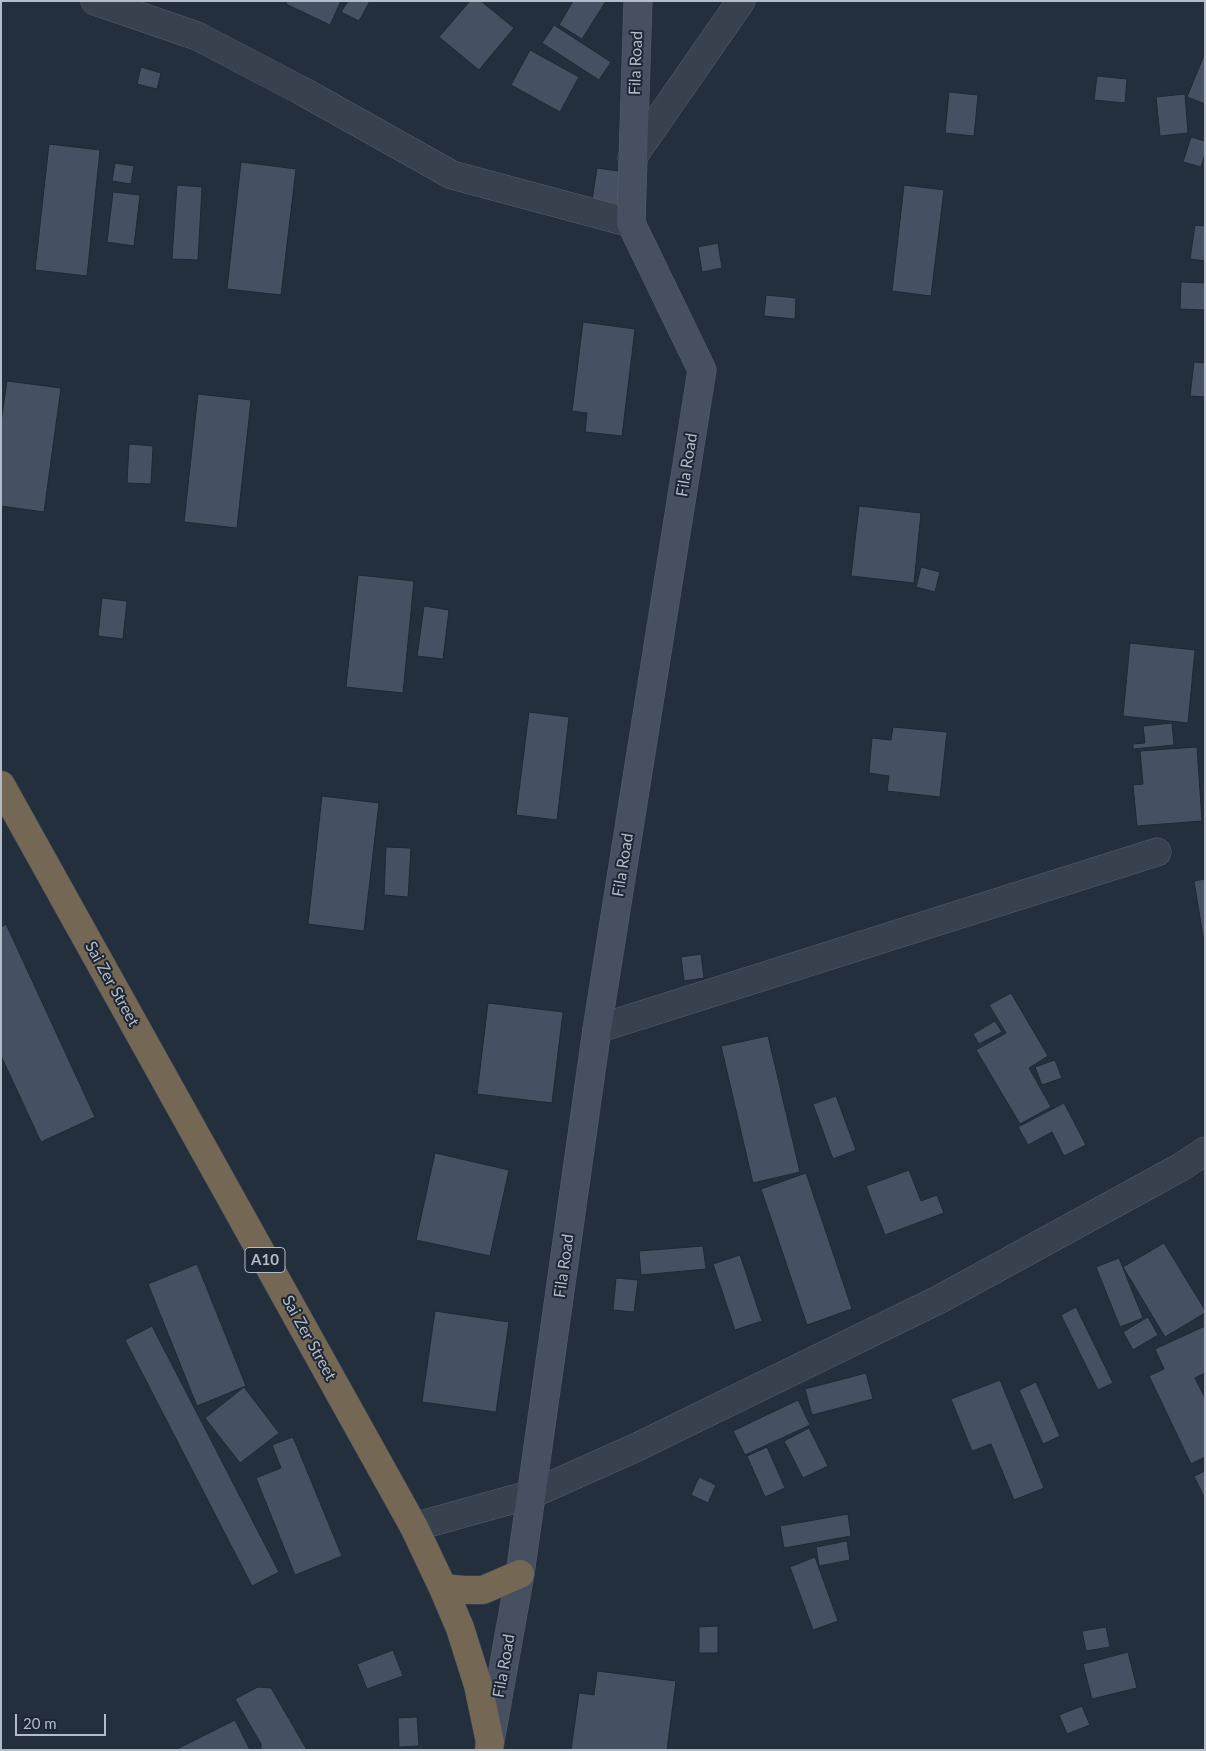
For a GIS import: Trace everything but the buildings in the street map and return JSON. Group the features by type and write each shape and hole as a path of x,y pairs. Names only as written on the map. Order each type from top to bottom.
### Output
{"highway":[{"name":"Sai Zer Street","path":"1,785 414,1527 460,1628 478,1685 489,1746"},
{"path":"443,1588 483,1590 520,1574"}],"street":[{"path":"95,1 197,36 304,92 452,175 630,223"},
{"name":"Fila Road","path":"489,1746 520,1574 597,1029 702,370 630,223 638,1"},
{"path":"632,158 741,1"},
{"path":"597,1029 1157,852"},
{"path":"414,1527 532,1494 635,1448 940,1300 1181,1167 1205,1151"}]}
